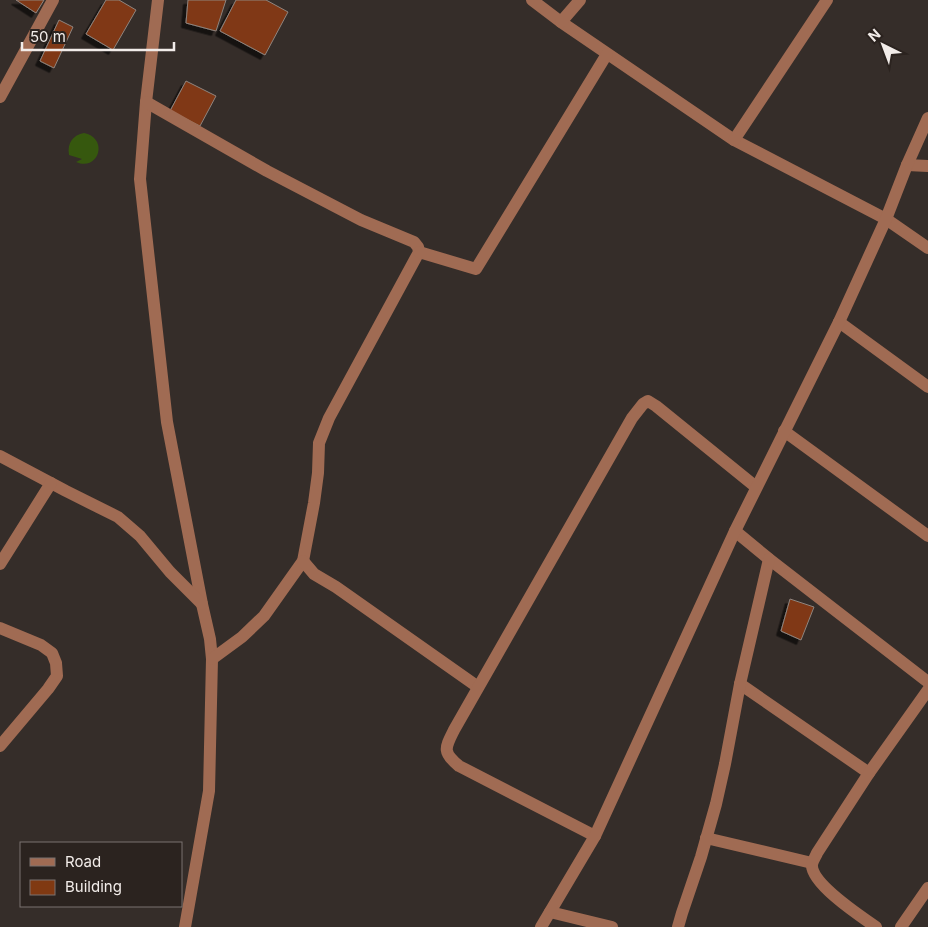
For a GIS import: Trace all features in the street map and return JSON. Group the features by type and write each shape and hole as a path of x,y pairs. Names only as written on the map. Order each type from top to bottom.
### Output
{"street":[{"path":"0,96 54,0"},
{"path":"158,0 146,102 140,180 167,422 210,639 212,658 209,791 185,927"},
{"path":"532,0 607,54 734,140 886,219 928,248"},
{"path":"561,22 580,0"},
{"path":"734,140 827,0"},
{"path":"419,252 476,269 607,54"},
{"path":"146,102 267,171 361,220 414,242 419,252 329,418 320,443 314,503 303,561 264,616 242,638 212,658"},
{"path":"541,927 594,836 735,531 839,322 886,219 928,118"},
{"path":"907,165 928,166"},
{"path":"839,322 928,387"},
{"path":"594,836 459,766 449,758 446,746 632,418 643,404 648,401 656,406 756,487"},
{"path":"784,431 928,536"},
{"path":"0,456 118,517 140,536 170,572 202,604"},
{"path":"0,564 50,483"},
{"path":"735,531 928,682"},
{"path":"678,927 706,838 725,764 740,684 769,559"},
{"path":"303,561 314,574 478,687"},
{"path":"0,628 41,645 52,653 56,663 57,676 0,746"},
{"path":"740,684 868,773"},
{"path":"876,927 824,886 815,876 812,863 868,773 928,690"},
{"path":"706,838 812,863"},
{"path":"901,927 928,888"},
{"path":"550,912 612,927"}],"green space":[{"path":"84,133 92,136 97,141 99,147 95,159 84,164 76,162 82,159 69,155 69,147 74,138"}],"building":[{"path":"16,0 44,0 36,13"},
{"path":"106,0 119,0 136,10 113,50 86,34"},
{"path":"188,0 226,0 216,31 186,23"},
{"path":"236,0 266,0 288,12 265,55 220,31"},
{"path":"59,20 73,27 54,68 40,61"},
{"path":"186,81 216,96 200,126 170,111"},
{"path":"790,599 814,607 801,640 781,631"}]}
